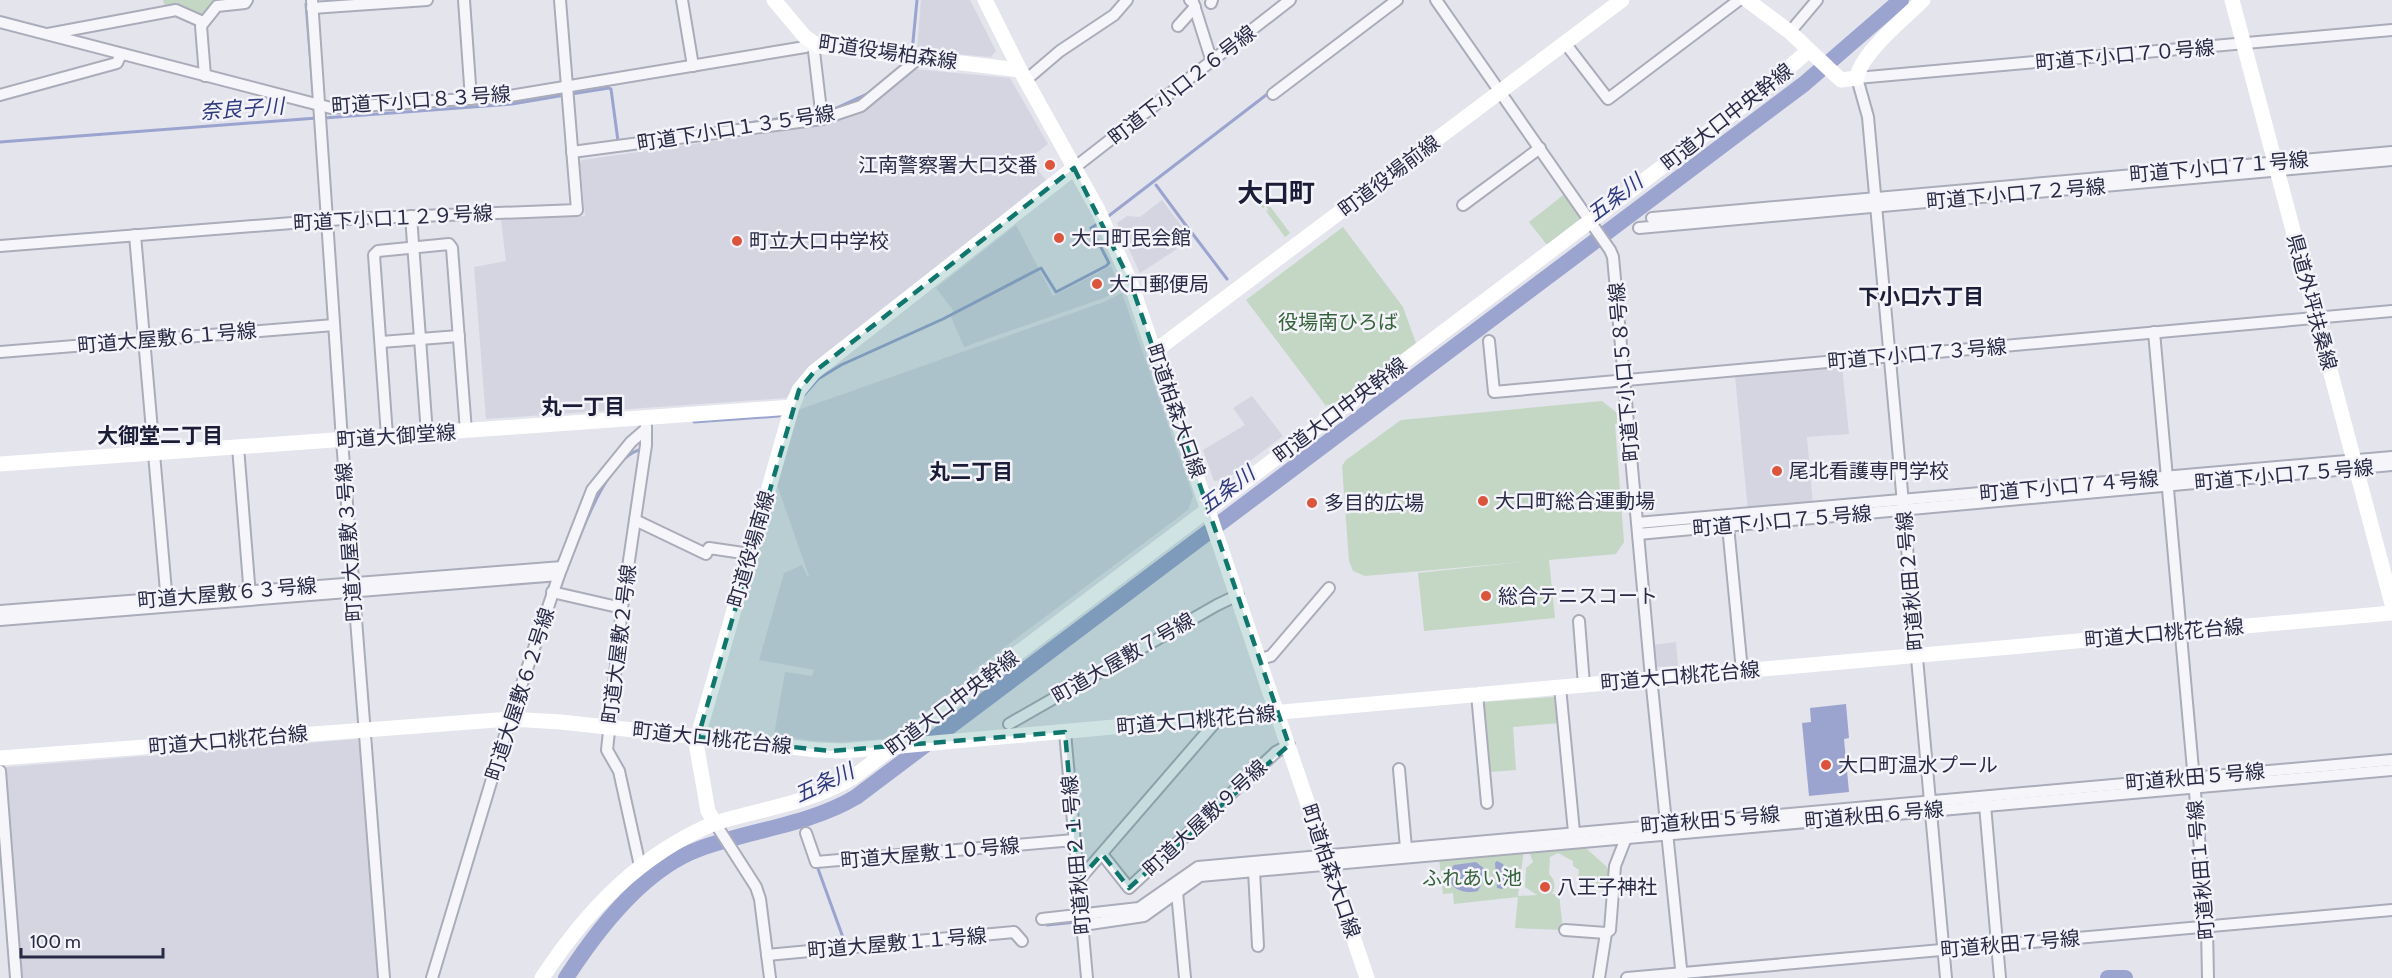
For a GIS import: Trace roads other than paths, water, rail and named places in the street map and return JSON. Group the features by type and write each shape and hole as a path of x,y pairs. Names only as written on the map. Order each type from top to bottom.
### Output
{"street":[{"path":"205,76 201,26 203,22 217,6 245,3 246,0"},
{"path":"312,4 427,0"},
{"path":"464,0 471,99"},
{"name":"町道下小口１２９号線","path":"0,246 327,220 577,210 560,0"},
{"path":"682,0 693,66"},
{"name":"町道役場柏森線","path":"774,0 813,43 831,48 919,58 1023,75"},
{"name":"町道柏森大口線","path":"985,0 1115,246 1155,351 1367,978"},
{"path":"1023,75 1114,15 1127,0"},
{"name":"町道下小口２６号線","path":"1074,168 1290,0"},
{"path":"1273,94 1397,0"},
{"name":"町道下小口５８号線","path":"1436,0 1610,248 1615,273 1681,976"},
{"name":"町道役場前線","path":"1155,351 1622,0"},
{"path":"1565,43 1608,99 1739,0"},
{"path":"1747,0 1790,32 1813,53"},
{"path":"1790,32 1817,0"},
{"path":"1857,78 1858,71 1869,54 1923,0"},
{"name":"県道外坪扶桑線","path":"2232,0 2392,604"},
{"name":"町道大屋敷３号線","path":"312,4 342,440 384,978"},
{"path":"1192,4 1212,62"},
{"path":"1178,26 1192,4"},
{"path":"45,34 176,10 203,22"},
{"name":"町道下小口８３号線","path":"0,22 319,106 344,108 510,96 805,47 813,43"},
{"name":"町道下小口７０号線","path":"1857,78 2392,30"},
{"path":"813,43 822,119"},
{"name":"町道大口中央幹線","path":"715,823 781,806 832,789 901,745 1211,514 1813,53 1841,80 1857,78"},
{"path":"0,95 117,63 121,54"},
{"name":"町道下小口１３５号線","path":"572,152 822,119 861,106 919,58"},
{"name":"町道秋田２号線","path":"1857,78 1868,117 1946,978"},
{"path":"1463,205 1539,148"},
{"name":"町道下小口７１号線","path":"2276,166 2392,152"},
{"name":"町道下小口７２号線","path":"1639,228 1876,202 2276,166 2392,160"},
{"name":"町道役場南線","path":"715,823 708,811 696,750 698,737 792,407 799,390 814,372 1074,168"},
{"path":"1652,218 1876,202"},
{"path":"411,216 427,434"},
{"path":"0,620 167,602 135,235"},
{"path":"387,436 374,255 378,250 449,244 452,248 466,431"},
{"name":"町道下小口７３号線","path":"1489,341 1494,392 2392,311"},
{"name":"町道大屋敷６１号線","path":"0,352 334,325"},
{"name":"町道秋田１号線","path":"2154,332 2207,927 2208,978"},
{"path":"381,342 459,336"},
{"name":"町道大御堂線","path":"0,464 387,436 646,423 792,407"},
{"name":"町道大屋敷２号線","path":"640,866 619,771 608,754 622,608 646,445 646,423"},
{"name":"町道大屋敷６２号線","path":"432,978 510,720 552,592 592,490 646,423"},
{"path":"238,447 250,596"},
{"path":"2355,464 2392,457"},
{"name":"町道下小口７５号線","path":"1638,529 1728,526 1903,505 2355,464 2392,465"},
{"path":"1638,529 1903,505"},
{"path":"635,520 706,554 709,548 750,554"},
{"path":"1728,526 1742,670"},
{"name":"町道大屋敷６３号線","path":"0,611 167,602 561,571"},
{"path":"1260,659 1270,656 1329,588"},
{"path":"552,592 622,608"},
{"name":"町道大屋敷７号線","path":"1009,724 1217,604 1238,595"},
{"name":"町道大口桃花台線","path":"0,758 510,720 609,727 831,751 2392,613"},
{"path":"1579,621 1584,685"},
{"path":"1560,687 1574,832"},
{"path":"1477,694 1487,803"},
{"path":"1078,881 1220,718"},
{"name":"町道秋田２１号線","path":"1065,732 1087,978"},
{"name":"町道大屋敷９号線","path":"1102,854 1129,888 1276,752 1289,746"},
{"name":"町道秋田５号線","path":"1931,806 2194,782 2392,760"},
{"path":"1399,769 1406,848"},
{"name":"町道秋田６号線","path":"1082,920 1144,916 1200,876 1327,860 1626,838 1667,829 1931,806 1985,805 2194,782 2392,770"},
{"path":"0,771 8,924 16,978"},
{"path":"1985,805 2000,978"},
{"path":"542,978 581,924 640,866 680,839 715,823 756,887 760,899 770,978"},
{"name":"町道秋田５号線","path":"1042,919 1082,920 1139,908 1198,867 1327,860 1406,848 1574,832 1667,829"},
{"name":"町道大屋敷１０号線","path":"806,833 816,862 1074,840"},
{"path":"1599,978 1606,933 1610,930 1615,866 1626,838"},
{"path":"1254,871 1258,946"},
{"path":"1177,892 1185,978"},
{"name":"町道秋田７号線","path":"1627,978 1681,976 2392,910"},
{"path":"0,930 8,924"},
{"path":"1565,930 1606,933"},
{"name":"町道大屋敷１１号線","path":"767,955 1014,932 1022,941"}],"water":[{"name":"大口町温水プール","path":"1846,704 1849,738 1844,739 1849,792 1809,796 1802,723 1811,722 1810,708"},
{"path":"1497,861 1503,864 1508,878 1508,885 1502,889 1497,888 1495,863"},
{"path":"1476,862 1486,870 1487,874 1478,891 1465,892 1454,887 1449,877 1454,865"}],"waterway":[{"path":"912,52 917,0"},
{"name":"五条川","path":"566,978 607,921 659,871 699,849 799,821 856,797 1804,84 1901,0"},
{"name":"奈良子川","path":"310,4 306,4 314,101"},
{"path":"571,94 611,89 618,141 620,141"},
{"path":"1106,218 1270,92"},
{"path":"832,110 869,93"},
{"path":"324,118 512,104 565,95"},
{"path":"671,134 819,113"},
{"name":"奈良子川","path":"0,142 317,118"},
{"path":"1156,185 1190,231"},
{"path":"803,396 818,379 841,365 943,319 1041,268 1056,292 1106,266 1109,263 1091,228 1099,223"},
{"path":"1192,233 1227,279"},
{"path":"694,422 779,416 782,413"},
{"path":"569,563 588,516 607,480 630,454 643,449"},
{"path":"817,866 845,943"},
{"path":"1047,925 1077,922"},
{"path":"2108,978 2125,978"}],"place":[{"name":"江南警察署大口交番","path":"1050,165"},
{"name":"大口町民会館","path":"1059,238"},
{"name":"町立大口中学校","path":"737,241"},
{"name":"大口郵便局","path":"1097,284"},
{"name":"尾北看護専門学校","path":"1777,471"},
{"name":"大口町総合運動場","path":"1483,501"},
{"name":"多目的広場","path":"1312,503"},
{"name":"総合テニスコート","path":"1486,596"},
{"name":"大口町温水プール","path":"1826,765"},
{"name":"八王子神社","path":"1545,887"}],"district":[{"name":"大口町","path":"1276,193"},
{"name":"下小口六丁目","path":"1921,297"},
{"name":"丸一丁目","path":"583,407"},
{"name":"大御堂二丁目","path":"160,436"},
{"name":"丸二丁目","path":"971,472"}],"park label":[{"name":"役場南ひろば","path":"1338,322"},
{"name":"ふれあい池","path":"1472,878"}]}
